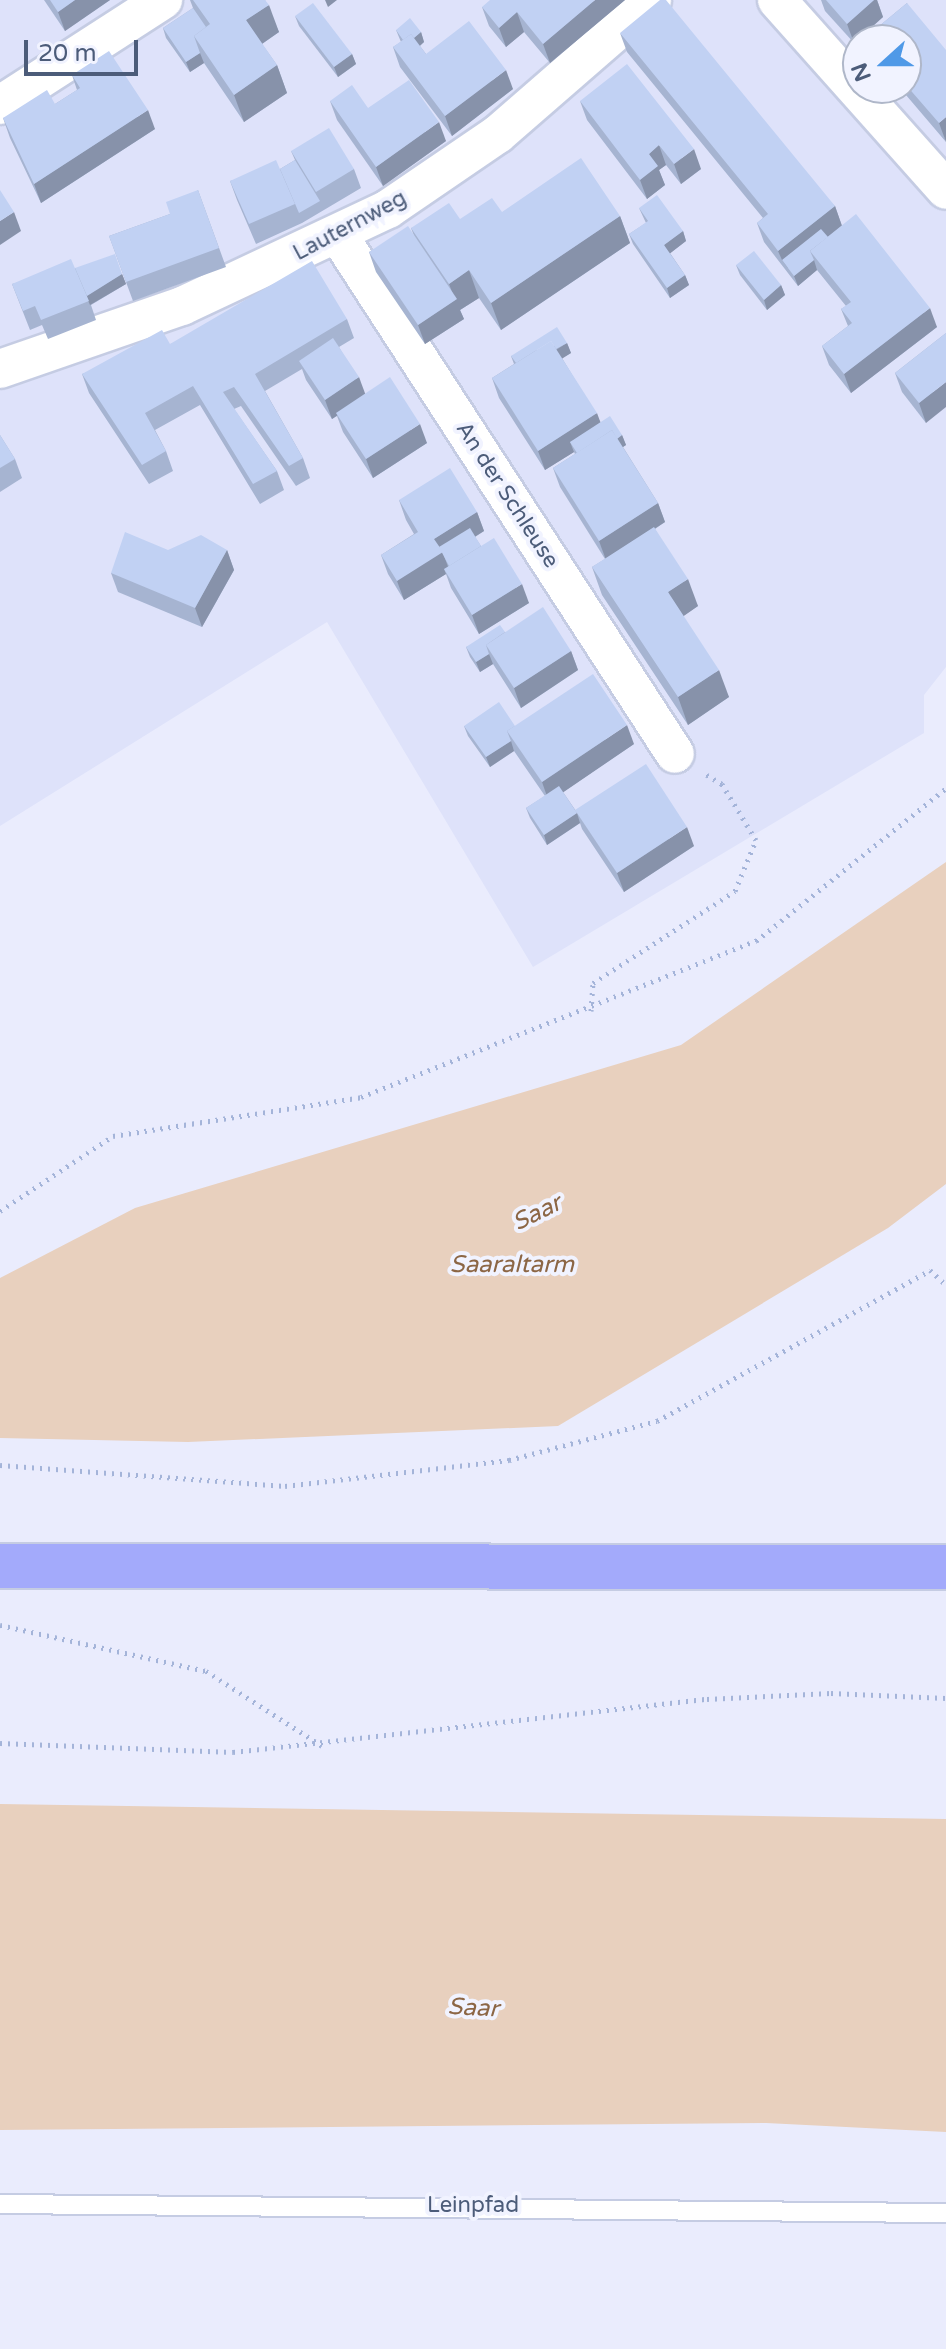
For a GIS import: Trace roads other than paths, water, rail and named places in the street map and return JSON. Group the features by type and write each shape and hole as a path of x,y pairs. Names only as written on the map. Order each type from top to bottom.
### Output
{"main road":[{"path":"0,1566 946,1567"}],"street":[{"path":"0,105 163,0"},
{"name":"Lauternweg","path":"0,369 182,306 339,236 443,176 652,0"},
{"path":"777,0 946,190"},
{"name":"An der Schleuse","path":"339,236 675,754"}],"lane":[{"name":"Leinpfad","path":"0,2204 946,2213"}],"water":[{"name":"Saaraltarm","path":"946,862 946,1184 888,1228 558,1426 188,1442 0,1438 0,1278 135,1208 681,1045"},
{"name":"Saar","path":"0,1804 946,1819 946,2132 766,2123 0,2130"}]}
